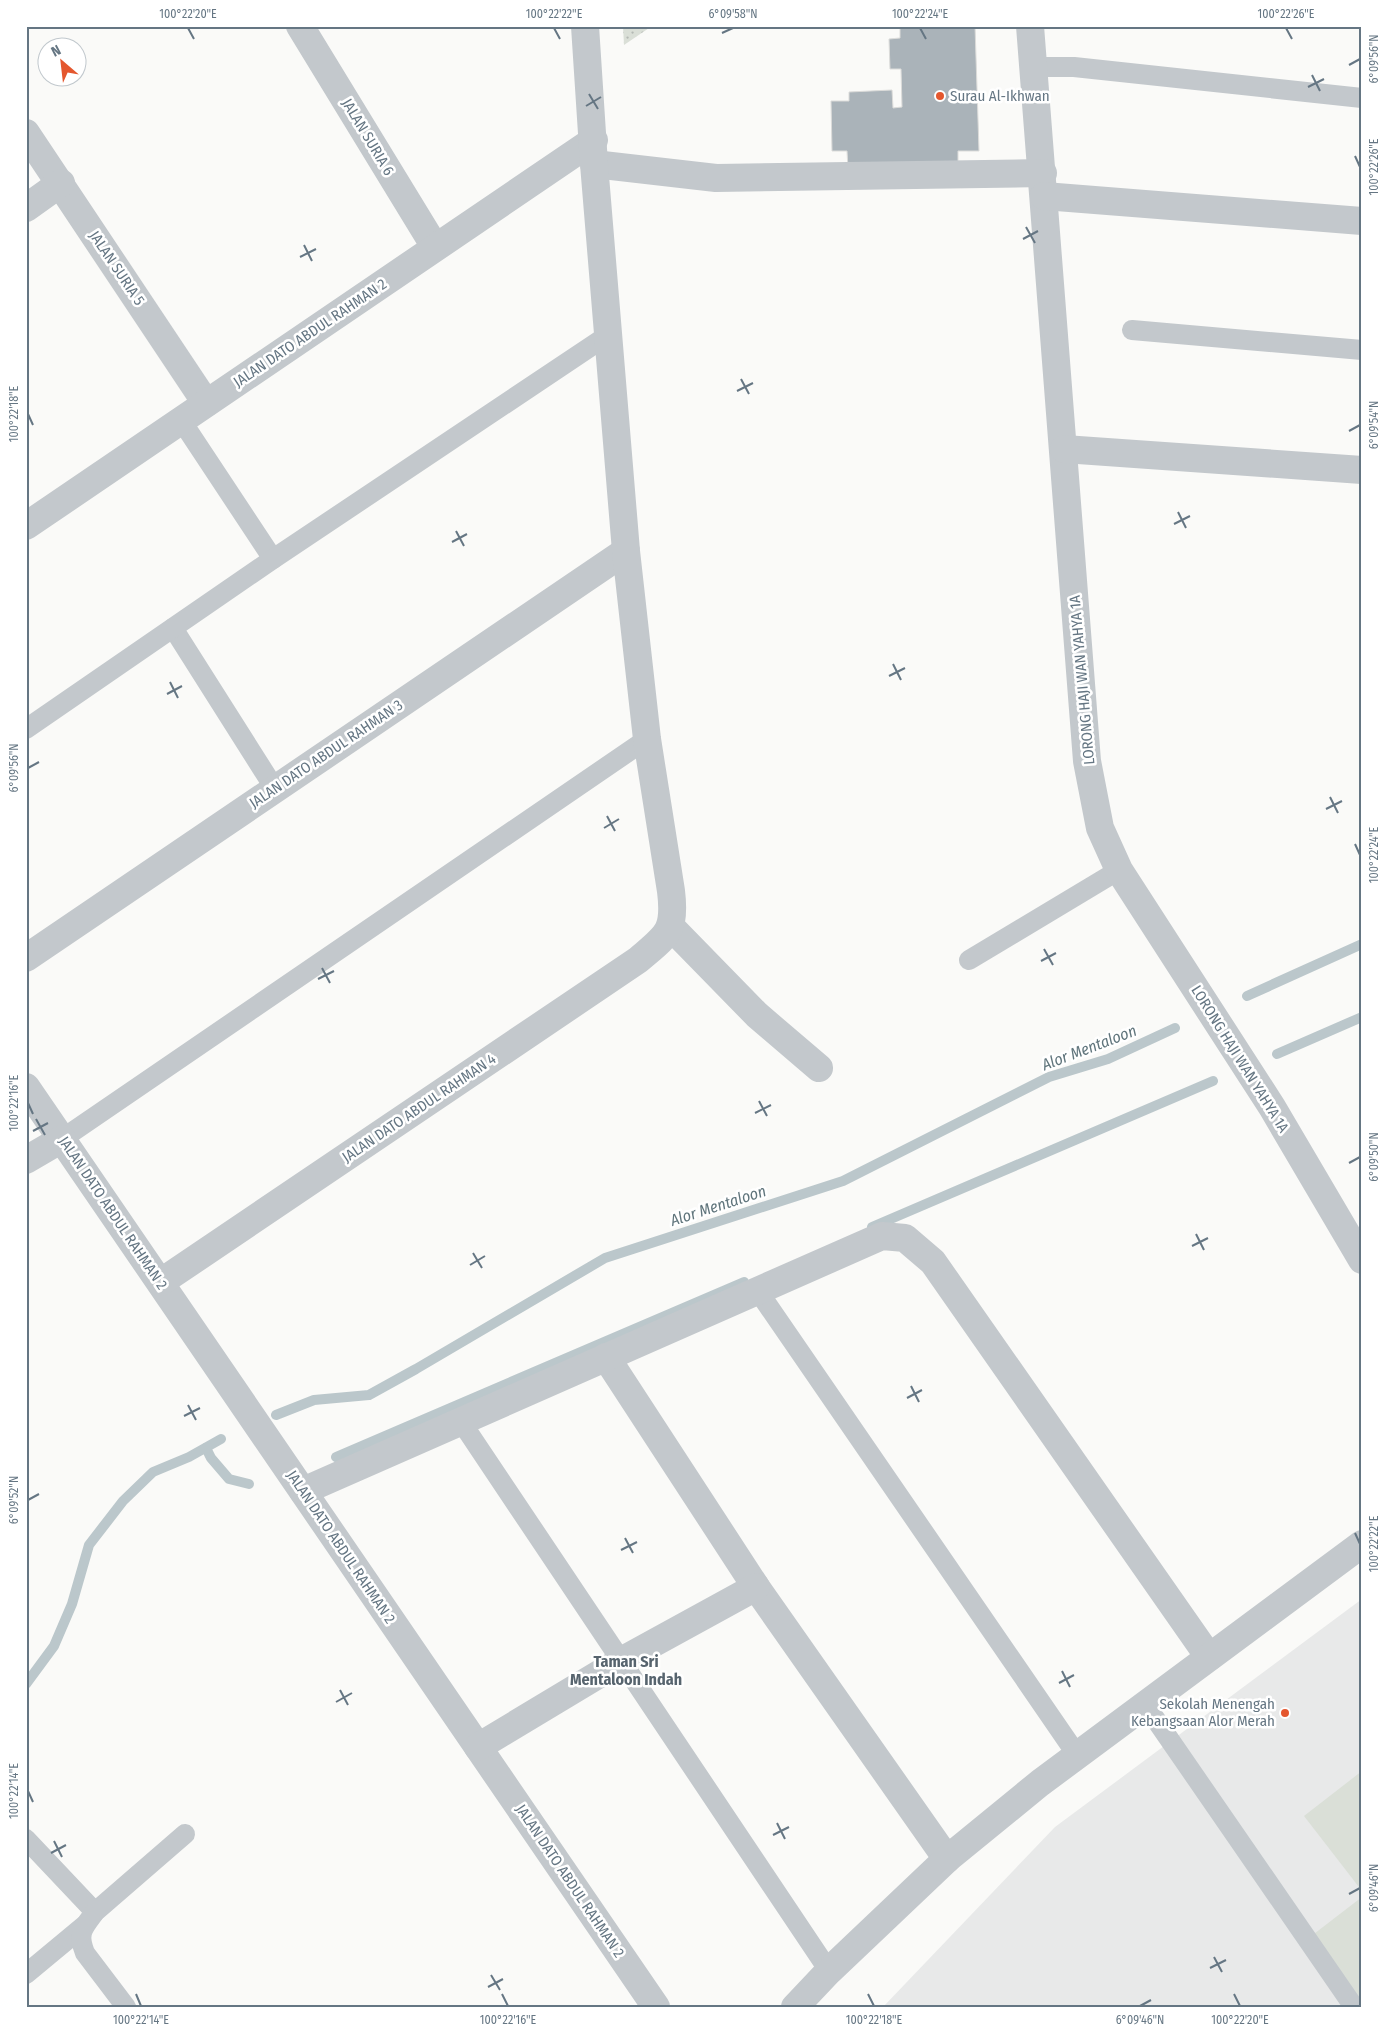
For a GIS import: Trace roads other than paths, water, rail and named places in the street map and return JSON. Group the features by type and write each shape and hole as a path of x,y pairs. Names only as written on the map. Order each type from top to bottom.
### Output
{"street":[{"name":"JALAN SURIA 6","path":"300,26 435,248"},
{"path":"585,26 626,551 647,739 672,891 674,910 671,927 757,1015 819,1068"},
{"name":"LORONG HAJI WAN YAHYA 1A","path":"1030,26 1044,184 1087,761 1100,828 1119,870 1272,1107 1362,1260"},
{"name":"JALAN SURIA 5","path":"26,133 206,403"},
{"name":"JALAN DATO ABDUL RAHMAN 2","path":"29,517 181,420 435,248 594,152"},
{"path":"594,152 716,178 1044,184 1362,221"},
{"path":"26,208 61,183"},
{"path":"1064,449 1362,470"},
{"name":"JALAN DATO ABDUL RAHMAN 3","path":"26,958 626,551"},
{"name":"JALAN DATO ABDUL RAHMAN 4","path":"161,1282 638,960 660,942 671,927"},
{"name":"JALAN DATO ABDUL RAHMAN 2","path":"26,1087 656,2007"},
{"path":"26,1160 62,1139"},
{"path":"303,1491 460,1420 882,1236 905,1238 933,1262 1209,1657"},
{"path":"606,1357 756,1587 947,1859"},
{"path":"795,2007 829,1971 947,1859 1077,1755 1362,1544"},
{"path":"478,1746 621,1661 756,1587"}],"lane":[{"path":"1034,67 1074,67 1362,98"},
{"path":"1132,330 1362,350"},
{"path":"26,729 273,559 608,335"},
{"path":"181,420 273,559"},
{"path":"173,628 275,789"},
{"path":"62,1139 647,739"},
{"path":"969,960 1119,870"},
{"path":"758,1291 1077,1755"},
{"path":"460,1420 829,1971"},
{"path":"1145,1704 1354,2007"},
{"path":"26,1974 185,1834"},
{"path":"26,1839 90,1919"},
{"path":"90,1919 80,1935 85,1953 126,2007"}],"waterway":[{"name":"Alor Mentaloon","path":"1247,996 1362,944"},
{"path":"1277,1054 1362,1017"},
{"name":"Alor Mentaloon","path":"276,1415 314,1400 369,1395 605,1258 843,1181 1049,1077 1108,1059 1175,1028"},
{"path":"872,1227 1213,1081"},
{"path":"336,1457 744,1282"},
{"name":"Alor Mentaloon","path":"26,1684 54,1646 72,1604 89,1545 123,1501 153,1472 189,1457 221,1439"},
{"path":"206,1448 211,1458 229,1479 249,1484"}],"place":[{"name":"Surau Al-Ikhwan","path":"940,96"},
{"name":"Sekolah Menengah Kebangsaan Alor Merah","path":"1285,1713"}],"district":[{"name":"Taman Sri Mentaloon Indah","path":"626,1670"}]}
